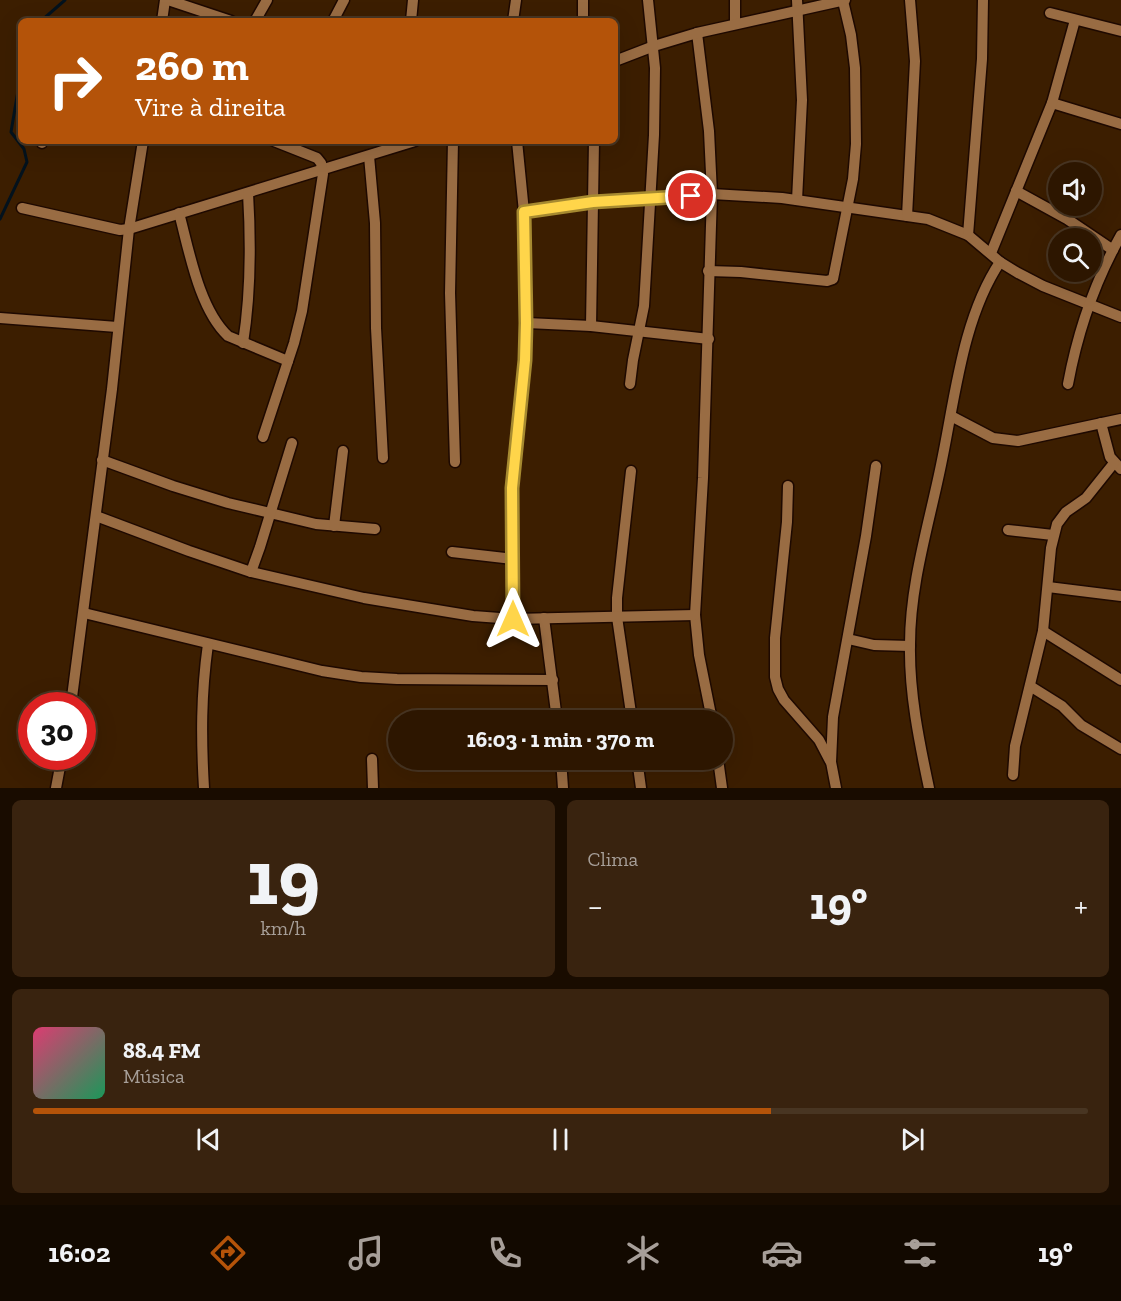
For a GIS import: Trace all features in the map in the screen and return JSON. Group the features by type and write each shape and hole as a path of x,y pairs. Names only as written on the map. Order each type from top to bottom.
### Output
{"street":[{"path":"163,18 166,0 222,18"},
{"path":"257,18 267,0"},
{"path":"335,18 344,0"},
{"path":"411,18 413,0"},
{"path":"513,18 516,0"},
{"path":"583,0 584,18"},
{"path":"630,384 644,306 654,135 654,46 648,0"},
{"path":"735,0 735,24"},
{"path":"618,60 654,46 798,5 844,0 851,35 856,102 856,144 853,179 836,270 832,280 741,272 708,272"},
{"path":"907,216 915,61 910,0"},
{"path":"968,235 981,68 983,0"},
{"path":"797,200 802,100 798,5"},
{"path":"1050,14 1121,31"},
{"path":"991,254 1052,103 1075,20"},
{"path":"697,33 709,131 712,194 708,272 709,339 695,615 699,656 710,710"},
{"path":"1052,103 1121,124"},
{"path":"73,692 112,389 129,229 143,144"},
{"path":"263,437 297,332 308,283 323,171 317,158 294,144"},
{"path":"22,208 120,230 129,229 406,144"},
{"path":"453,144 450,293 455,462"},
{"path":"513,619 512,488 525,360 526,323 524,212 517,144"},
{"path":"591,326 594,144"},
{"path":"369,156 375,223 376,328 383,458"},
{"path":"1016,191 1067,219 1113,249"},
{"path":"243,343 250,260 248,193"},
{"path":"524,212 593,202 712,194 797,200 928,219 968,235 1000,262 1043,286 1121,317"},
{"path":"179,213 191,260 216,322 228,336 288,361"},
{"path":"1068,384 1088,304 1098,277 1121,235"},
{"path":"929,788 920,748 912,681 910,622 971,327 990,277 1000,262"},
{"path":"0,318 117,327"},
{"path":"526,323 591,326 709,339"},
{"path":"951,416 993,438 1018,441 1121,419"},
{"path":"1013,775 1015,746 1042,631 1053,535 1060,519 1086,498 1118,466 1108,451 1101,423"},
{"path":"251,572 292,443"},
{"path":"334,526 343,451"},
{"path":"102,460 228,503 293,519 334,526 375,529"},
{"path":"836,788 831,762 833,717 876,466"},
{"path":"631,471 617,598 631,710"},
{"path":"788,486 783,580 775,638 775,677 784,700 819,740 831,762"},
{"path":"96,516 251,572 364,598 473,616 513,619 695,615"},
{"path":"1008,530 1053,535"},
{"path":"452,552 513,560"},
{"path":"1048,587 1121,596"},
{"path":"84,613 322,671 361,677 553,680"},
{"path":"544,618 556,710"},
{"path":"1042,631 1121,680"},
{"path":"848,639 874,645 910,646"},
{"path":"204,788 201,746 202,691 207,644"},
{"path":"1030,686 1062,706 1081,725 1121,749"},
{"path":"372,759 373,788"},
{"path":"56,788 60,770"},
{"path":"562,770 563,788"},
{"path":"639,770 641,788"},
{"path":"720,770 722,788"}],"waterway":[{"path":"44,18 65,0"},
{"path":"18,91 11,132 18,141"},
{"path":"0,219 27,162 24,149 20,144"}],"route":[{"path":"513,619 511,519 513,464 525,360 524,212 593,202 691,196"}]}
